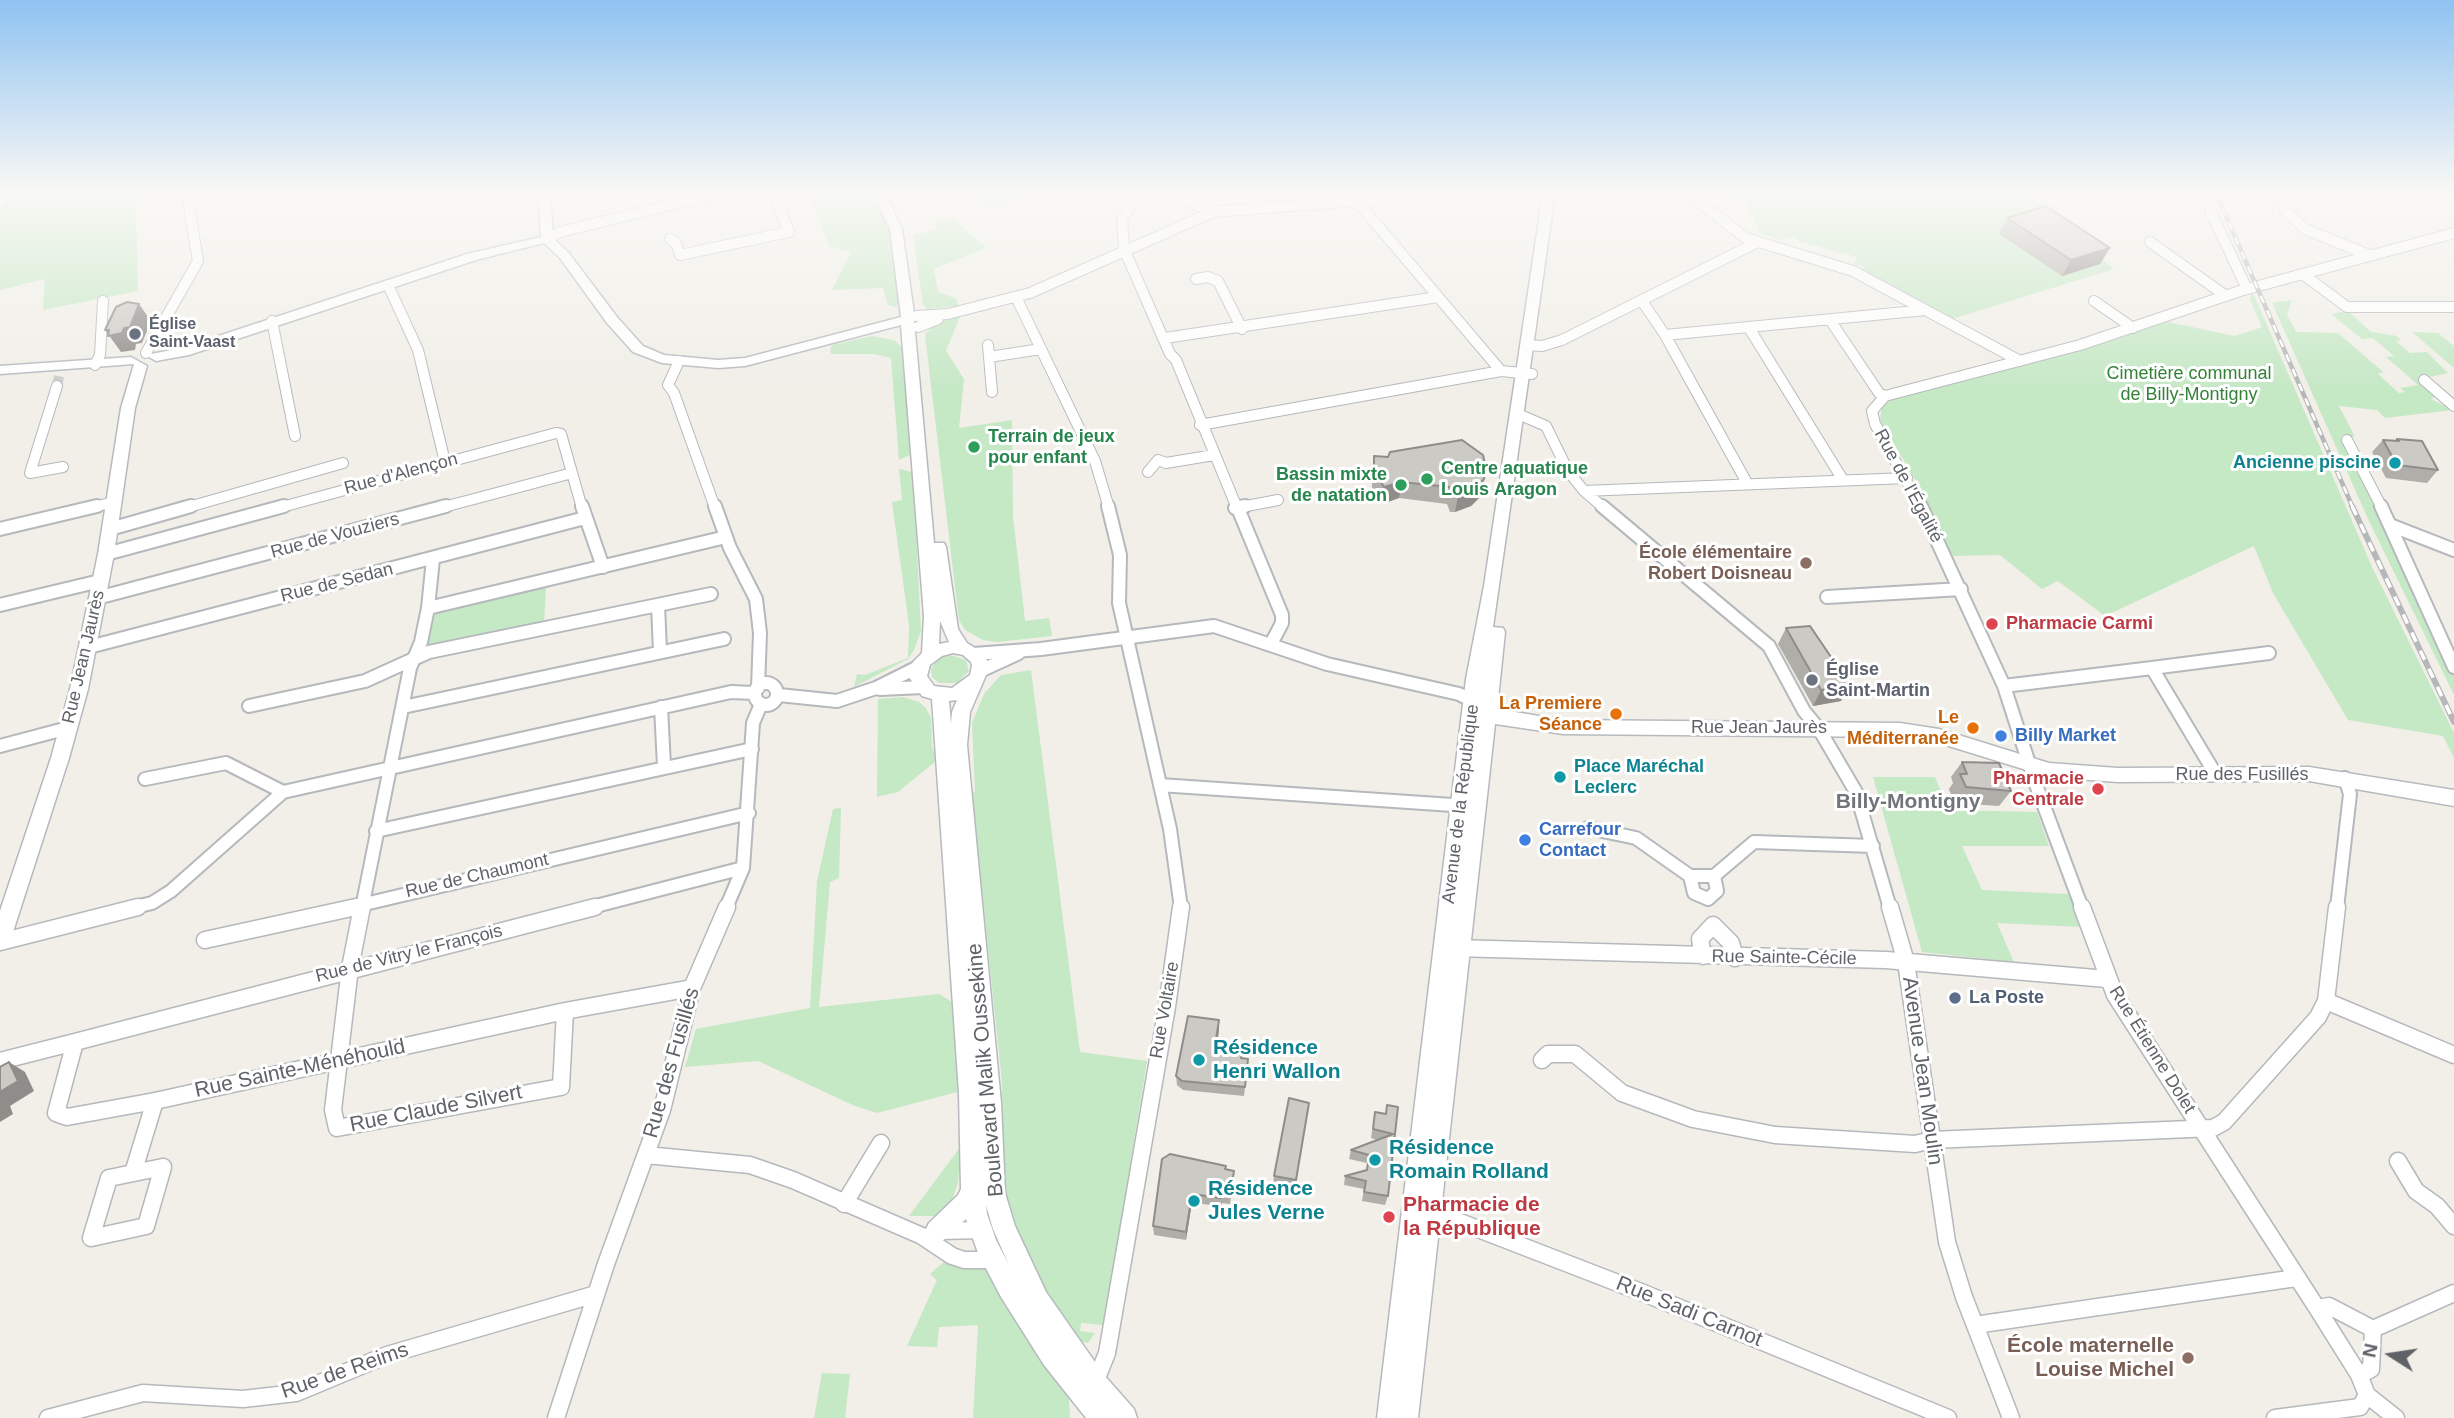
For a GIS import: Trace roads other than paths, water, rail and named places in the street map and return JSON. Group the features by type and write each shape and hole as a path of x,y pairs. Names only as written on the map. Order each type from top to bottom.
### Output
{"main road":[{"path":"0,370 63,369 184,352 272,321 469,259"},
{"path":"568,259 638,349 652,356 679,361 718,364 745,362 913,323"},
{"path":"902,259 913,323 946,611 950,629 979,662 975,679 956,694 931,691 918,677 925,660 932,616 913,323 908,259"},
{"name":"Avenue de la République","path":"1532,345 1526,337 1538,259"},
{"name":"Avenue de la République","path":"1389,1418 1452,947 1480,707 1475,679 1482,651 1547,259"},
{"name":"Rue Jean Jaurès","path":"0,942 68,728 89,647 128,408 143,359"},
{"path":"925,660 945,648 967,651"},
{"name":"Boulevard Malik Oussekine","path":"975,679 961,712 958,745 990,1103 993,1260 1053,1356 1094,1406 1125,1418"},
{"name":"Boulevard Malik Oussekine","path":"931,691 970,1079 972,1189 992,1230 1038,1300 1094,1406"},
{"name":"Rue Jean Jaurès","path":"1480,707 1495,717 1563,727 1916,732 2030,765"},
{"name":"Rue des Fusillés","path":"2030,765 2078,773 2309,774 2454,797"},
{"name":"Avenue de la République","path":"1406,1418 1429,1210 1452,947"},
{"path":"930,1234 960,1210 972,1189"}],"street":[{"path":"143,359 198,259"},
{"path":"680,259 681,266"},
{"path":"913,323 1016,297 1070,278 1108,259"},
{"path":"1129,259 1165,338 1282,615 1282,622 1271,644"},
{"path":"1406,259 1501,371"},
{"path":"1532,345 1562,340 1724,259"},
{"path":"1817,259 1846,267 2020,361"},
{"path":"2174,259 2226,296"},
{"path":"2231,259 2244,290"},
{"path":"1830,320 1880,393 1885,396 2020,361 2133,328 2244,290 2355,259"},
{"path":"2304,275 2347,307 2454,307"},
{"path":"1196,279 1208,277 1218,281 1242,329"},
{"path":"388,285 418,350 445,462"},
{"name":"Rue Voltaire","path":"1016,297 1095,461 1102,482 1119,545 1119,604 1176,858 1180,923 1107,1353 1094,1406"},
{"path":"1165,338 1242,329 1438,297"},
{"path":"95,365 100,355 103,301"},
{"path":"1642,301 1665,335 1747,483"},
{"path":"2094,301 2133,328"},
{"path":"1665,335 1926,310"},
{"path":"272,321 295,436"},
{"path":"1749,328 1843,480"},
{"path":"988,345 992,392"},
{"path":"989,357 1041,349"},
{"name":"Rue des Fusillés","path":"556,1418 596,1294 674,1072 692,988 743,868 749,813 753,723 758,695 759,614 756,599 726,537 674,393 667,382 679,361"},
{"path":"1200,425 1501,371 1528,373"},
{"path":"2424,380 2454,406"},
{"path":"57,386 30,472 63,467"},
{"name":"Rue de l'Égalité","path":"1885,396 1874,406 1872,417 1907,478 1961,589 2004,686 2030,765"},
{"path":"1522,415 1546,426 1568,471 1584,491 1762,639 1804,711 1819,729"},
{"name":"Rue d'Alençon","path":"106,554 556,433 561,434 585,518 603,567"},
{"path":"2347,440 2390,525 2454,667"},
{"path":"1148,472 1158,460 1166,463 1214,456"},
{"path":"110,528 343,463"},
{"name":"Rue de Vouziers","path":"0,605 99,589 572,472"},
{"path":"1584,491 1907,478"},
{"path":"1235,509 1278,500"},
{"path":"0,529 114,502"},
{"name":"Rue de Sedan","path":"89,647 585,518"},
{"path":"2390,525 2454,550"},
{"path":"428,608 726,537"},
{"name":"Rue Claude Silvert","path":"433,558 428,608 410,668 350,968 333,1110 337,1128 561,1087 565,1012"},
{"path":"1827,597 1961,589"},
{"path":"249,706 365,681 415,657 711,594"},
{"path":"658,605 660,651"},
{"path":"967,651 1026,650 1214,626 1327,664 1459,694 1480,707"},
{"path":"403,707 724,639"},
{"path":"975,679 1026,650"},
{"path":"2004,686 2269,653"},
{"path":"758,695 776,690 837,701 876,688 925,660"},
{"path":"0,942 152,903 171,891 283,792 731,692 758,695 772,702 776,690 760,663"},
{"path":"2152,668 2216,775"},
{"path":"876,688 931,691"},
{"path":"661,707 664,766"},
{"path":"0,746 68,728"},
{"name":"Avenue Jean Moulin","path":"1819,729 1856,792 1906,962 1947,1242 2011,1418"},
{"path":"376,831 664,766 752,749"},
{"path":"145,779 226,763 283,792"},
{"name":"Rue Étienne Dolet","path":"2030,765 2107,979 2296,1278"},
{"path":"1542,1060 1548,1054 1575,1054 1622,1093 1693,1119 1775,1135 1915,1144 1932,1140 2213,1128 2224,1122 2318,1017 2326,1001 2350,794 2345,778"},
{"path":"1160,785 1468,806"},
{"name":"Rue de Chaumont","path":"205,940 228,937 749,813"},
{"path":"1588,828 1636,838 1690,876 1714,876 1754,842 1873,846"},
{"name":"Rue de Vitry le François","path":"75,1042 350,968 743,868"},
{"path":"1690,876 1694,893 1708,899"},
{"path":"1708,899 1717,891 1714,876"},
{"path":"1708,899 1713,925 1731,943 1735,958"},
{"path":"1703,956 1700,939 1713,925"},
{"name":"Rue Sainte-Cécile","path":"1452,947 1906,962 2107,979"},
{"name":"Rue Sainte-Ménéhould","path":"75,1042 56,1113 67,1116 155,1101 565,1012 692,988"},
{"path":"2326,1001 2454,1055"},
{"path":"0,1061 75,1042"},
{"path":"133,1173 155,1101"},
{"path":"845,1204 881,1143"},
{"path":"646,1155 750,1165 793,1180 845,1204 930,1234 992,1230"},
{"path":"2398,1161 2416,1191 2437,1206 2454,1226"},
{"path":"163,1167 146,1226 91,1238 109,1178 133,1173 163,1167"},
{"name":"Rue Sadi Carnot","path":"1429,1210 1641,1292 1948,1418"},
{"path":"930,1234 952,1256 964,1260 993,1260"},
{"path":"1975,1325 2296,1278 2318,1308 2359,1375 2367,1395 2396,1418"},
{"path":"2373,1329 2454,1293"},
{"name":"Rue de Reims","path":"48,1418 143,1394 243,1399 296,1392 387,1354 596,1294"},
{"path":"2318,1308 2329,1306 2373,1329"},
{"path":"2359,1375 2371,1369 2373,1329"},
{"path":"2274,1418 2360,1408 2367,1395"}],"tunnel":[{"path":"57,386 60,372"}],"railway":[{"path":"2245,259 2353,508"},
{"path":"2352,506 2454,722"}],"place":[{"name":"Église Saint-Vaast","path":"135,334"},
{"name":"Terrain de jeux pour enfant","path":"974,447"},
{"name":"Ancienne piscine","path":"2395,463"},
{"name":"Centre aquatique Louis Aragon","path":"1427,479"},
{"name":"Bassin mixte de natation","path":"1401,485"},
{"name":"École élémentaire Robert Doisneau","path":"1806,563"},
{"name":"Pharmacie Carmi","path":"1992,624"},
{"name":"Église Saint-Martin","path":"1812,680"},
{"name":"La Premiere Séance","path":"1616,714"},
{"name":"Le Méditerranée","path":"1973,728"},
{"name":"Billy Market","path":"2001,736"},
{"name":"Place Maréchal Leclerc","path":"1560,777"},
{"name":"Pharmacie Centrale","path":"2098,789"},
{"name":"Carrefour Contact","path":"1525,840"},
{"name":"La Poste","path":"1955,998"},
{"name":"Résidence Henri Wallon","path":"1199,1060"},
{"name":"Résidence Romain Rolland","path":"1375,1160"},
{"name":"Résidence Jules Verne","path":"1194,1201"},
{"name":"Pharmacie de la République","path":"1389,1217"},
{"name":"École maternelle Louise Michel","path":"2188,1358"}],"district":[{"name":"Billy-Montigny","path":"1908,802"}],"park label":[{"name":"Cimetière communal de Billy-Montigny","path":"2189,384"}]}
